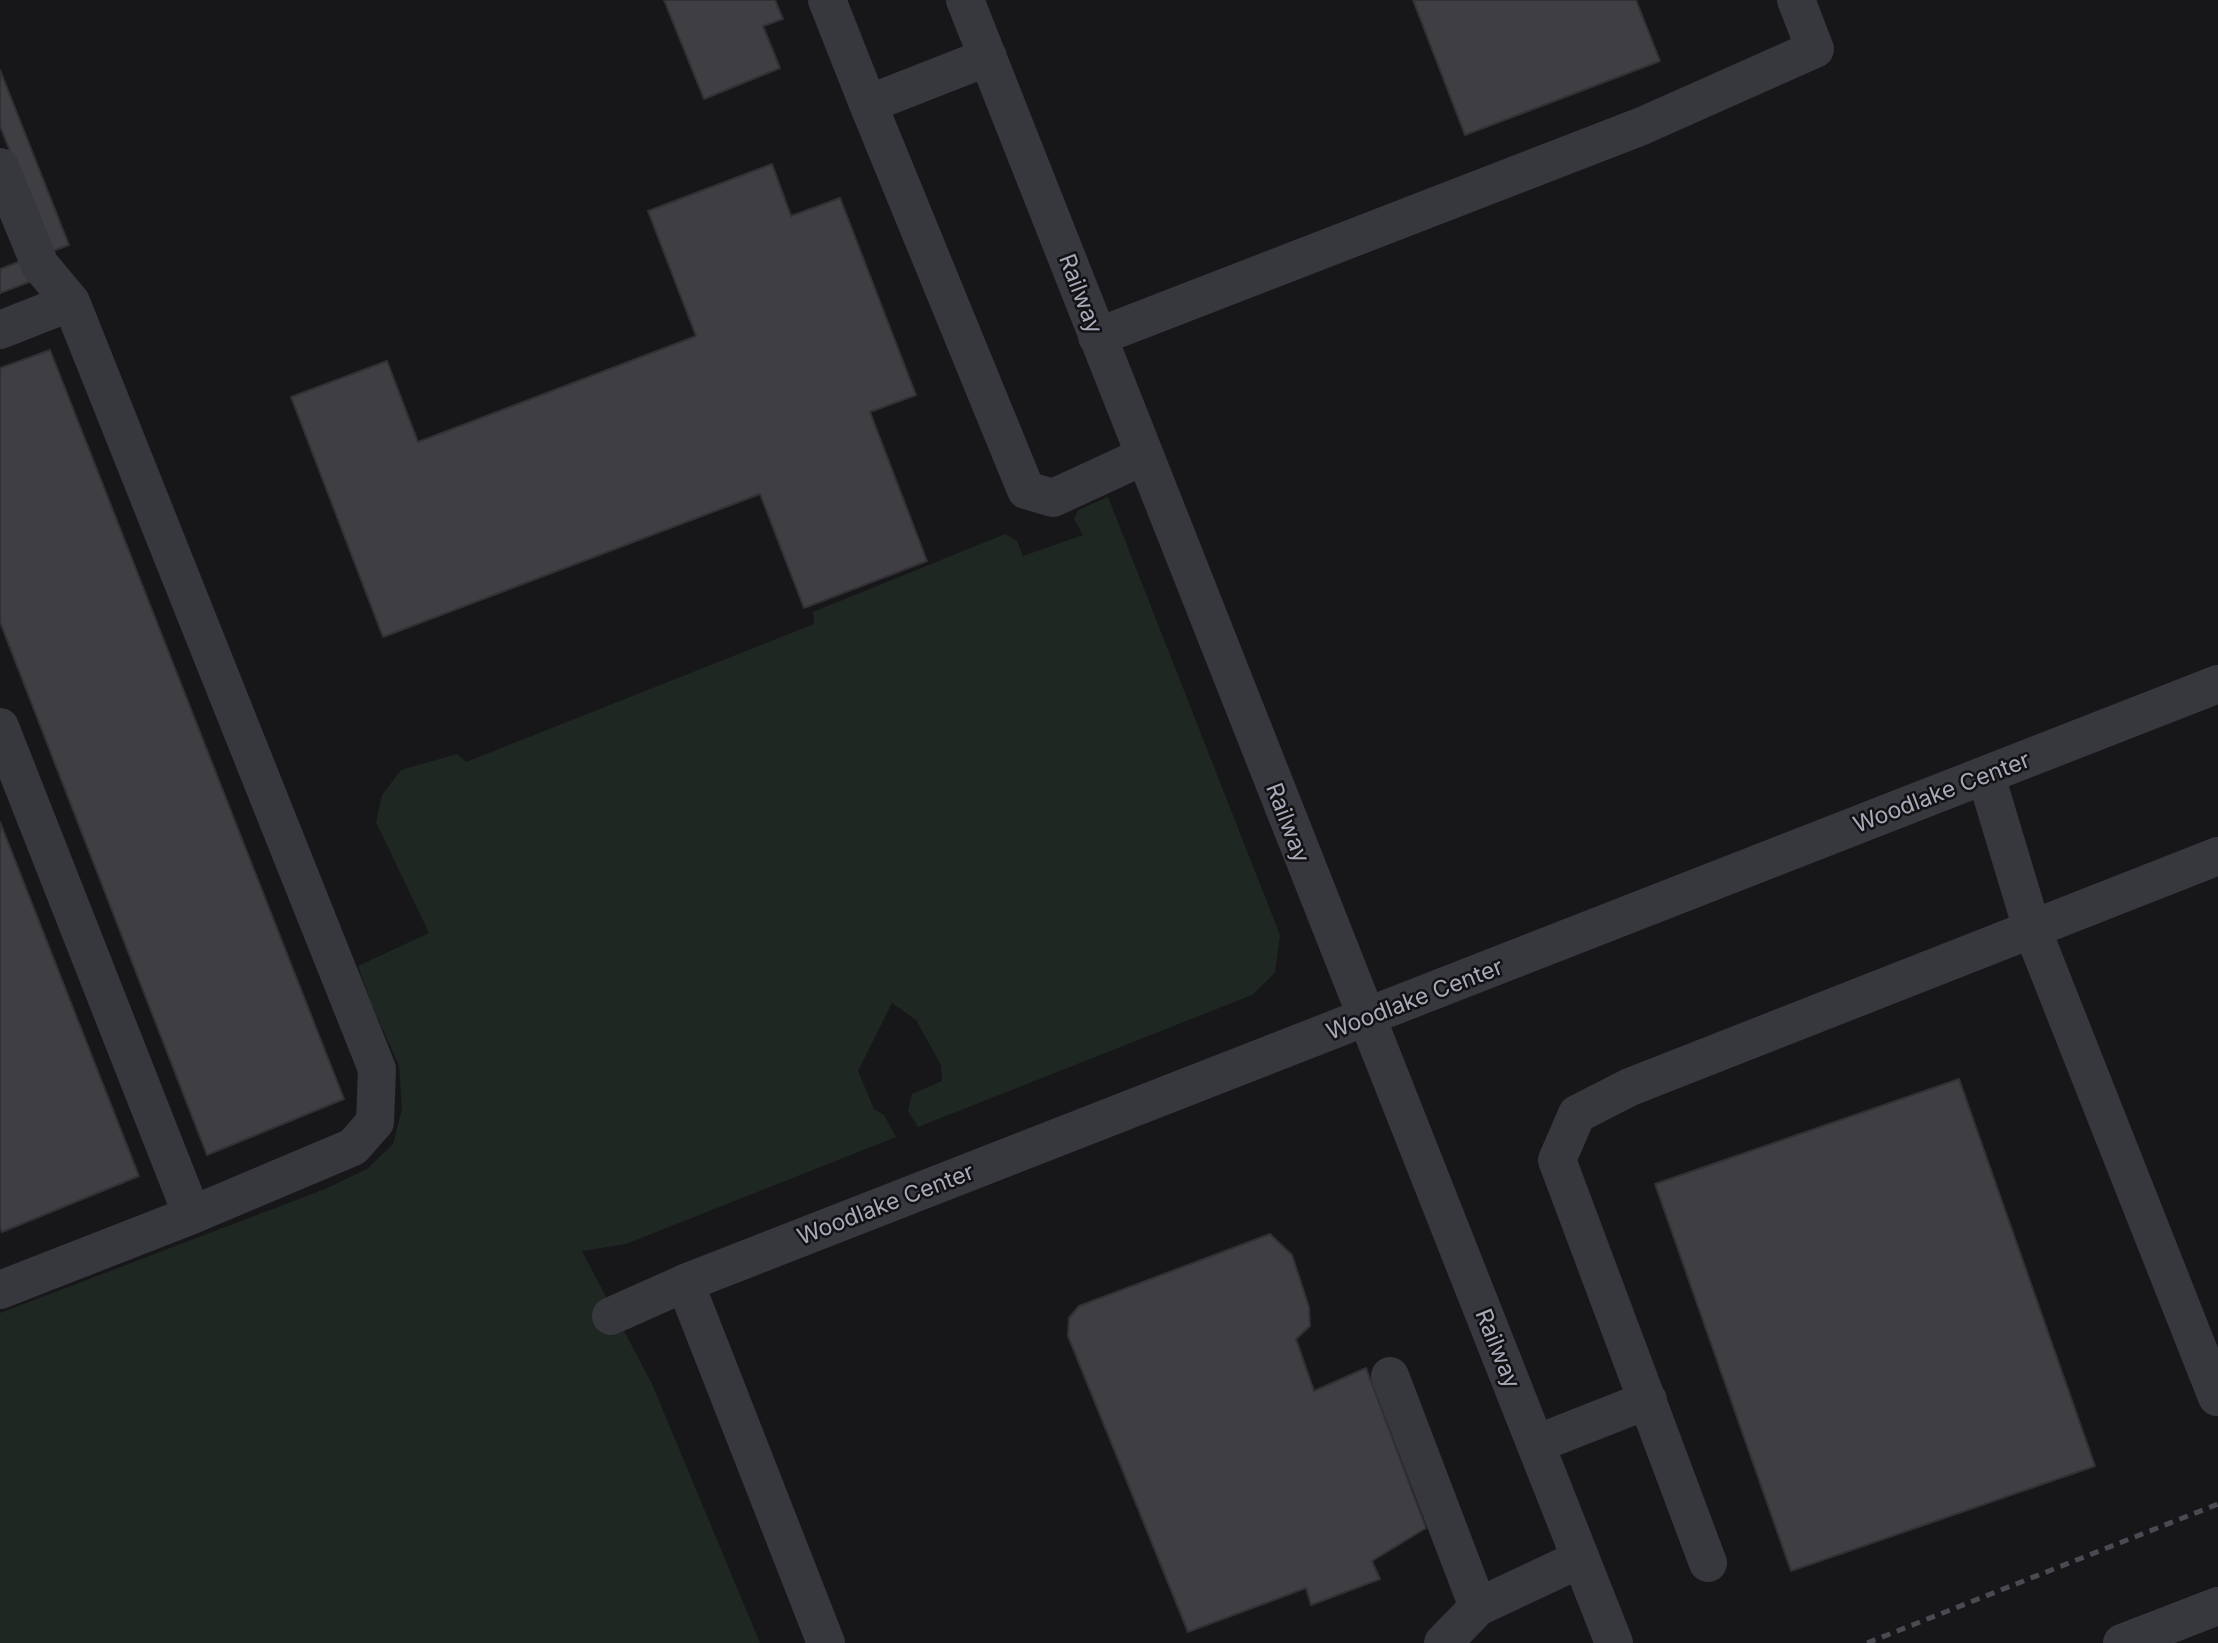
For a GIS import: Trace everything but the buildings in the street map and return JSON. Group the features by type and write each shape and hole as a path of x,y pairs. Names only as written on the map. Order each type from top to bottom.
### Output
{"street":[{"path":"827,0 1026,490 1053,498 1144,456"},
{"name":"Railway","path":"965,0 1364,1020 1614,1643"},
{"path":"1097,337 1642,126 1815,49 1796,0"},
{"path":"868,104 988,57"},
{"path":"0,167 14,238 71,302 377,1069 375,1122 353,1147 192,1216 0,1290"},
{"path":"0,330 71,302"},
{"name":"Woodlake Center","path":"611,1316 685,1283 1364,1020 2218,684"},
{"path":"0,727 192,1216"},
{"path":"1986,776 2032,929 2217,1397"},
{"path":"1708,1563 1557,1160 1577,1114 1630,1087 2218,856"},
{"path":"685,1283 826,1643"},
{"path":"1390,1376 1478,1607"},
{"path":"1536,1444 1648,1400"},
{"path":"1443,1643 1478,1607 1580,1559"},
{"path":"2122,1643 2218,1606"}],"shaded area":[{"path":"1108,497 1280,935 1275,973 1252,995 918,1127 908,1111 912,1094 942,1081 941,1065 916,1020 892,1003 858,1071 874,1109 884,1115 896,1137 626,1244 582,1251 652,1384 760,1643 0,1643 0,1313 325,1189 367,1169 393,1144 402,1109 399,1066 358,966 429,933 376,822 382,795 401,770 457,754 466,762 814,624 813,612 1005,534 1017,541 1023,556 1083,535 1074,519 1078,510"}],"railway":[{"path":"1867,1643 2218,1504"}]}
